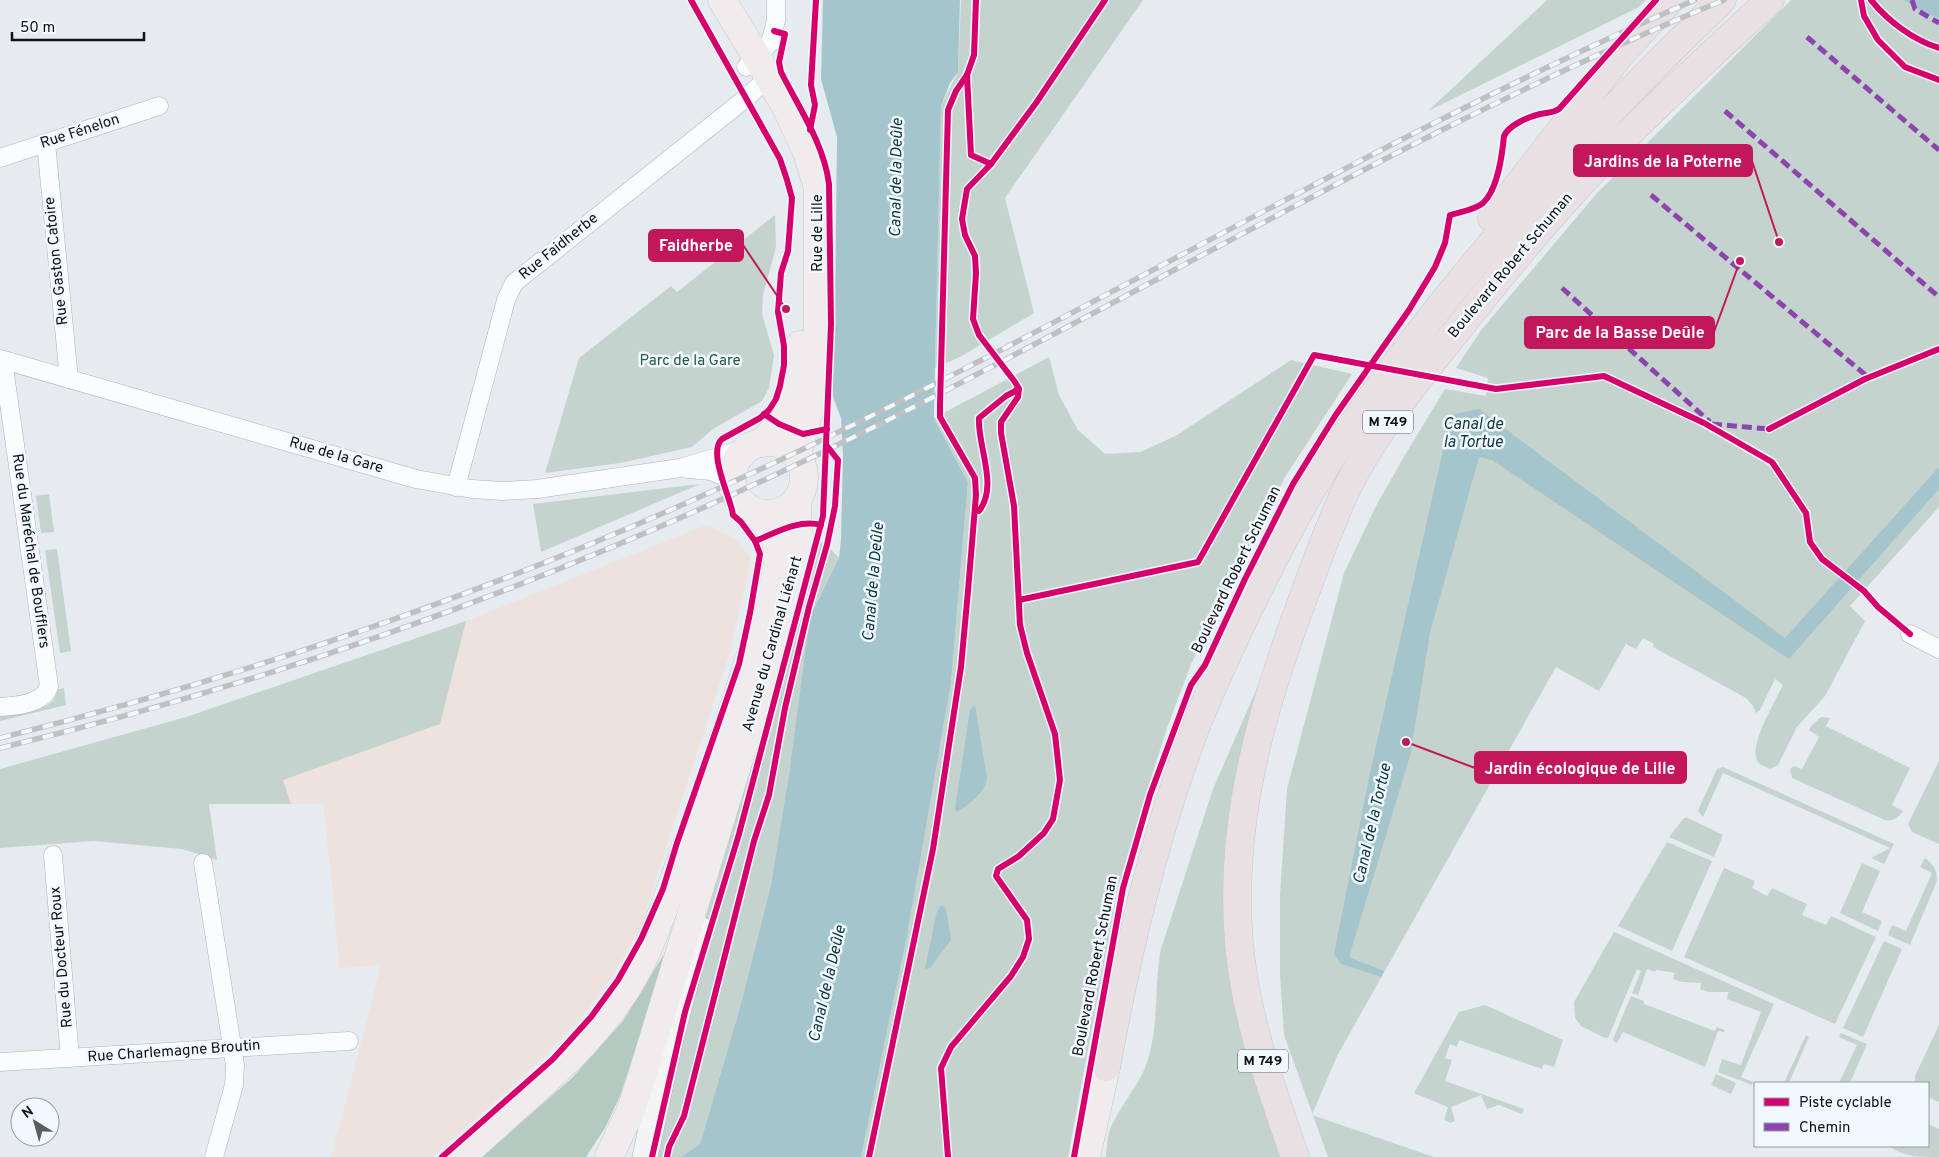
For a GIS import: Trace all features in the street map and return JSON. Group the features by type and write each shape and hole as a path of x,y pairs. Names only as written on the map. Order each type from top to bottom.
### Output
{"highway":[{"path":"1357,419 1376,380 1398,346 1467,250 1608,70 1670,0"},
{"name":"Boulevard Robert Schuman","path":"1106,1067 1124,970 1143,890 1197,722 1243,621 1285,537 1357,419 1435,313 1542,186 1635,87 1722,0"},
{"name":"Boulevard Robert Schuman","path":"1295,1157 1264,1064 1246,990 1238,922 1238,856 1246,788 1262,721 1295,619 1343,498 1361,463 1399,406 1445,345 1505,272 1573,193 1619,144 1770,0"}],"main road":[{"name":"Rue de Lille","path":"706,0 758,72 807,152 816,176 819,195 816,380 812,402 799,446 798,457"},
{"name":"Rue de Lille","path":"722,0 758,72 793,158 803,190 801,327 794,390 784,417 755,445"},
{"path":"772,442 791,450 798,457 803,466 805,478 803,489 798,499 783,511 770,514 757,513 747,508 739,499 732,480 735,465 740,456 755,445 772,442"},
{"name":"Avenue du Cardinal Liénart","path":"608,1157 631,1110 641,1079 797,567 800,541 796,511 798,499"},
{"path":"462,1156 534,1094 579,1050 620,998 650,945 697,817 775,576 778,547 771,529 757,513"},
{"path":"1094,1157 1106,1067"},
{"name":"M 749","path":"1086,1157 1106,1067"}],"street":[{"name":"Rue Faidherbe","path":"456,487 506,300 514,283 758,72 770,43 776,21 776,0"},
{"name":"Rue Fénelon","path":"0,158 159,106"},
{"name":"Rue Gaston Catoire","path":"46,144 69,379"},
{"name":"Rue de la Gare","path":"1,360 416,479 456,487 502,491 537,490 680,468 755,445"},
{"name":"Rue du Maréchal de Boufflers","path":"0,707 34,701 43,697 49,686 1,360"},
{"name":"Rue de la Gare","path":"680,468 711,471 732,480"},
{"path":"1910,634 1939,649"},
{"path":"645,1157 669,1046 723,840 740,759"},
{"name":"Rue du Docteur Roux","path":"53,855 70,1058"},
{"path":"203,863 235,1065 234,1085 214,1157"},
{"name":"Rue Charlemagne Broutin","path":"0,1062 349,1041"}],"shaded area":[{"path":"707,525 734,538 751,558 729,655 639,931 608,983 577,1022 544,1057 433,1157 331,1157 381,965 339,968 323,804 291,804 282,780 440,724 466,621"}],"green space":[{"path":"961,0 1143,0 1005,198 1034,313 960,357 935,368 941,106 958,72"},
{"path":"1547,0 1646,0 1639,7 1428,111"},
{"path":"1791,0 1939,0 1939,507 1850,606 1865,621 1825,696 1797,727 1778,765 1770,769 1759,763 1756,753 1760,733 1783,685 1775,679 1760,710 1756,713 1746,698 1653,647 1654,644 1643,638 1636,649 1626,644 1599,691 1556,667 1337,1056 1312,1114 1284,1035 1280,975 1280,894 1287,789 1344,573 1376,506 1445,389 1486,396 1488,378 1456,368 1482,329 1598,192"},
{"name":"Parc de la Gare","path":"775,215 776,247 763,295 762,314 774,355 769,388 762,401 713,429 692,447 620,463 545,473 579,358 671,286 677,292"},
{"path":"1049,357 1059,395 1078,430 1105,454 1141,452 1177,435 1291,360 1352,374 1285,477 1191,664 1167,728 1118,888 1068,1157 861,1157 908,931 951,683 968,482 934,418"},
{"path":"700,484 541,552 533,504"},
{"path":"49,494 54,532 41,533 36,496"},
{"path":"817,540 827,545 839,558 832,574 790,768 770,889 740,1007 700,1144 681,1157 645,1157 704,913 809,543"},
{"path":"57,549 71,651 60,653 45,550"},
{"path":"466,621 440,724 283,780 291,804 209,804 217,860 182,849 94,841 0,848 0,769 186,717"},
{"path":"1264,672 1227,867 1283,1157 1106,1157 1111,1127 1142,1075 1149,1056 1154,1029 1161,949 1213,789"},
{"path":"64,688 66,705 0,721 0,715 46,706 54,699 58,689"},
{"path":"1821,717 1830,718 1826,726 1910,768 1892,805 1903,811 1893,820 1885,820 1792,778 1790,769 1794,766 1802,769 1819,737 1809,730"},
{"path":"1939,761 1939,844 1912,832 1908,824"},
{"path":"1723,767 1894,844 1884,864 1871,858 1890,848 1723,773 1703,817 1698,811 1700,806 1717,769"},
{"path":"1684,818 1688,818 1723,835 1714,857 1669,837"},
{"path":"1667,842 1712,861 1672,951 1618,926"},
{"path":"1925,858 1934,868 1937,881 1910,945 1888,935 1892,925 1906,931 1932,873 1920,867"},
{"path":"1862,863 1880,871 1862,912 1882,921 1878,931 1840,913"},
{"path":"1724,868 1755,881 1752,888 1767,896 1772,888 1807,904 1802,915 1826,925 1831,916 1876,937 1835,1024 1684,957"},
{"path":"1614,932 1774,1004 1741,1077 1753,1082 1752,1085 1718,1072 1722,1059 1741,1065 1761,1012 1727,999 1730,992 1709,992 1700,989 1701,983 1703,983 1682,982 1673,979 1676,973 1656,970 1655,972 1647,969 1638,995 1632,993 1641,971 1637,969 1608,1038 1581,1026 1575,1018 1574,1002"},
{"path":"1884,941 1902,949 1863,1037 1843,1028"},
{"path":"664,954 649,1009 620,1096 605,1128 586,1157 482,1157 572,1078 623,1021"},
{"path":"1631,996 1644,1001 1644,1004 1715,1031 1717,1027 1725,1030 1724,1032 1718,1031 1705,1067 1623,1032 1617,1043 1614,1042 1613,1039"},
{"path":"1485,1005 1563,1040 1554,1067 1544,1064 1542,1069 1459,1040 1457,1047 1450,1044 1445,1058 1452,1060 1445,1081 1524,1109 1522,1114 1499,1105 1487,1109 1481,1095 1451,1107 1455,1121 1451,1123 1444,1120 1448,1107 1414,1093 1459,1012"},
{"path":"1939,1025 1939,1102 1929,1097 1929,1082 1915,1082 1915,1076"},
{"path":"1841,1033 1867,1044 1850,1082 1839,1082 1857,1045 1839,1037"},
{"path":"1806,1035 1809,1037 1789,1082 1784,1082"},
{"path":"1716,1074 1736,1083 1731,1094 1711,1085"},
{"path":"1313,1115 1434,1157 1328,1157"},
{"path":"1929,1124 1939,1129 1939,1157 1906,1154 1890,1147 1929,1147"}],"water":[{"name":"Canal de la Deûle","path":"823,0 960,0 958,72 950,83 941,106 934,411 934,418 968,482 951,683 908,931 861,1157 681,1157 700,1144 740,1007 770,889 790,768 810,617 839,558 843,456 841,418 833,397 831,383 835,316 837,137 821,79"},
{"path":"1904,0 1939,0 1939,18 1923,12"},
{"name":"Canal de la Tortue","path":"1479,409 1785,638 1939,467 1939,489 1789,659 1492,460 1479,457 1430,633 1410,756 1349,957 1384,971 1381,977 1341,964 1334,954 1371,768 1451,415"},
{"path":"975,705 987,778 980,793 957,812 955,809 970,710"},
{"path":"942,905 946,909 951,940 930,968 925,969 937,911"}],"railway":[{"path":"0,738 196,684 292,654 483,587 671,510 763,468 997,352 1459,111 1576,54 1695,0"},
{"path":"0,748 114,719 338,651 448,612 665,524 772,476 878,425 1402,150 1508,97 1615,47 1724,0"}],"marked path":[{"path":"1912,0 1915,9 1939,23"},
{"path":"1807,37 1939,150"},
{"path":"1725,111 1939,297"},
{"path":"1651,195 1868,377"},
{"path":"1562,288 1710,422"},
{"path":"1712,424 1772,428"}],"cycle path":[{"path":"442,1157 553,1059 591,1017 618,980 641,939 663,889 739,664 750,613 760,554 755,541 741,522 733,515 721,476 717,454 718,445 722,439 760,418 769,410 776,399 780,386 784,365 784,346 778,312 781,273 788,251 792,198 780,159 691,0"},
{"path":"810,130 815,105 811,85 816,0"},
{"path":"869,1157 933,849 961,667 976,495 975,478 940,417 940,405 948,110 956,91 967,75 974,55 976,0"},
{"path":"967,75 971,155 991,164 1036,103 1105,0"},
{"path":"1074,1157 1123,888 1150,795 1191,685 1205,665 1245,579 1293,484 1335,416 1409,310 1435,267 1445,243 1450,215 1476,207 1488,197 1496,181 1506,132 1525,119 1559,109 1656,0"},
{"path":"1861,0 1864,16 1878,40 1905,67 1939,80"},
{"path":"1871,0 1902,29 1929,45 1939,48"},
{"path":"652,1157 685,1012 739,834 823,516 831,324 829,184 822,155 816,140 781,72 779,62 785,34 774,31"},
{"path":"991,164 967,189 962,219 965,235 975,256 976,273 973,319 979,335 1019,389"},
{"path":"1769,429 1865,379 1939,349"},
{"path":"1019,600 1198,562 1314,355 1496,389 1604,376 1704,423 1772,462 1806,513 1810,542 1822,559 1864,591 1878,607 1910,634"},
{"path":"948,1157 941,1068 951,1047 1011,976 1023,957 1029,939 1027,920 996,876 998,869 1019,856 1044,833 1053,819 1060,780 1055,734 1027,653 1020,625 1014,506 1001,433 1001,422 1018,397 1019,389 1006,396 979,418 987,478 985,501 979,511"},
{"path":"764,414 779,424 803,434 827,429"},
{"path":"667,1157 669,1147 684,1116 754,841 769,795 785,708 809,607 827,545 835,506 838,460 827,446"},
{"path":"755,541 796,525 821,525"}],"place":[{"name":"Jardins de la Poterne","path":"1779,242"},
{"name":"Parc de la Basse Deûle","path":"1740,261"},
{"name":"Faidherbe","path":"786,309"},
{"name":"Jardin écologique de Lille","path":"1406,742"}]}
